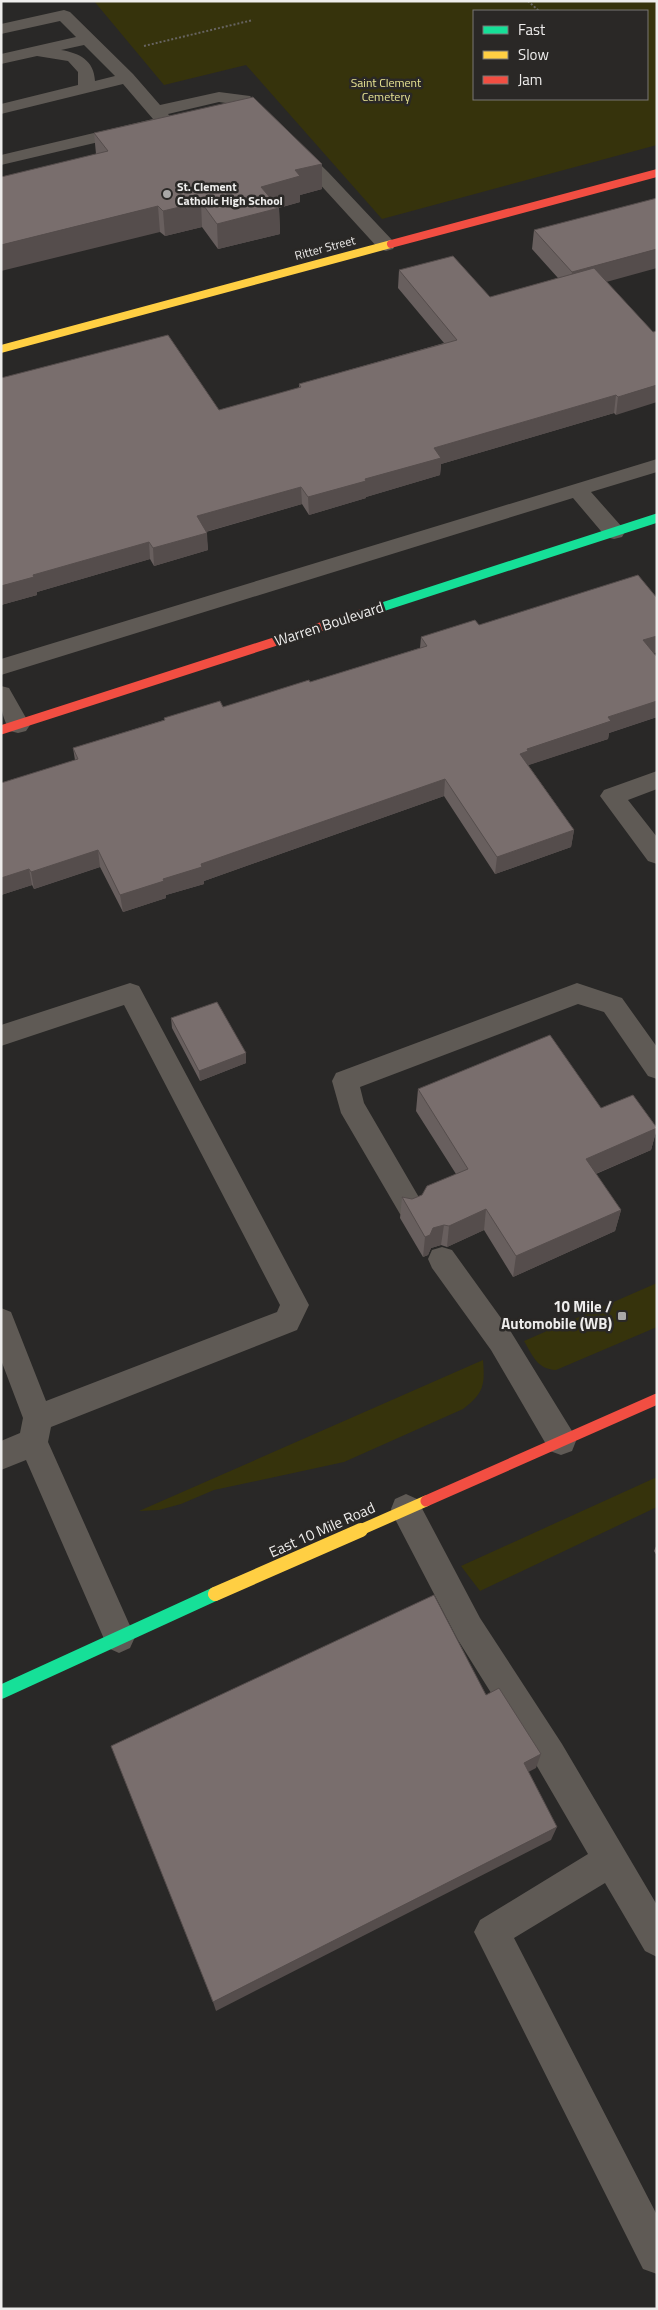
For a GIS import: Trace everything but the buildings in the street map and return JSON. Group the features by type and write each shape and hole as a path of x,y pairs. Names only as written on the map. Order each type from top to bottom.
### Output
{"street":[{"path":"1,29 64,15 127,78 164,120 1,160"},
{"path":"1,60 88,39"},
{"path":"35,51 73,57 86,71 87,88"},
{"path":"1,109 127,78"},
{"path":"156,111 219,97 244,100 322,176 386,246"},
{"name":"Ritter Street","path":"1,349 657,173"},
{"path":"1,667 657,465"},
{"path":"578,490 614,532"},
{"name":"Warren Boulevard","path":"10,728 657,518"},
{"path":"1,694 10,728"},
{"path":"657,780 612,796 657,855"},
{"path":"1,1036 130,993 295,1305 287,1321 36,1430 1,1456"},
{"path":"410,1206 351,1105 345,1081 577,993 613,1005 657,1068"},
{"path":"442,1259 501,1341 561,1441"},
{"path":"1,1321 36,1430 119,1637"},
{"name":"East 10 Mile Road","path":"1,1692 119,1637 657,1399"},
{"path":"406,1509 469,1629 550,1756 657,1939"},
{"path":"611,1860 492,1932 657,2254"}],"path":[{"path":"528,1 538,10"},
{"path":"143,47 253,20"}],"green space":[{"name":"Saint Clement Cemetery","path":"94,1 657,1 657,145 382,219 246,65 164,85"},
{"path":"657,1283 657,1327 556,1370 544,1367 536,1361 524,1341"},
{"path":"483,1360 484,1376 482,1388 475,1398 463,1409 344,1462 214,1490 181,1504 159,1510 139,1511"},
{"path":"657,1477 657,1507 480,1591 461,1566"}],"traffic: fast":[{"path":"376,609 657,518"},
{"path":"1,1692 215,1594"}],"traffic: slow":[{"path":"1,349 391,244"},
{"path":"215,1594 426,1501"}],"traffic: jam":[{"path":"391,244 657,173"},
{"path":"1,730 376,609"},
{"path":"426,1501 657,1399"}],"place":[{"name":"St. Clement Catholic High School","path":"167,194"},
{"name":"10 Mile / Automobile (WB)","path":"622,1316"}]}
